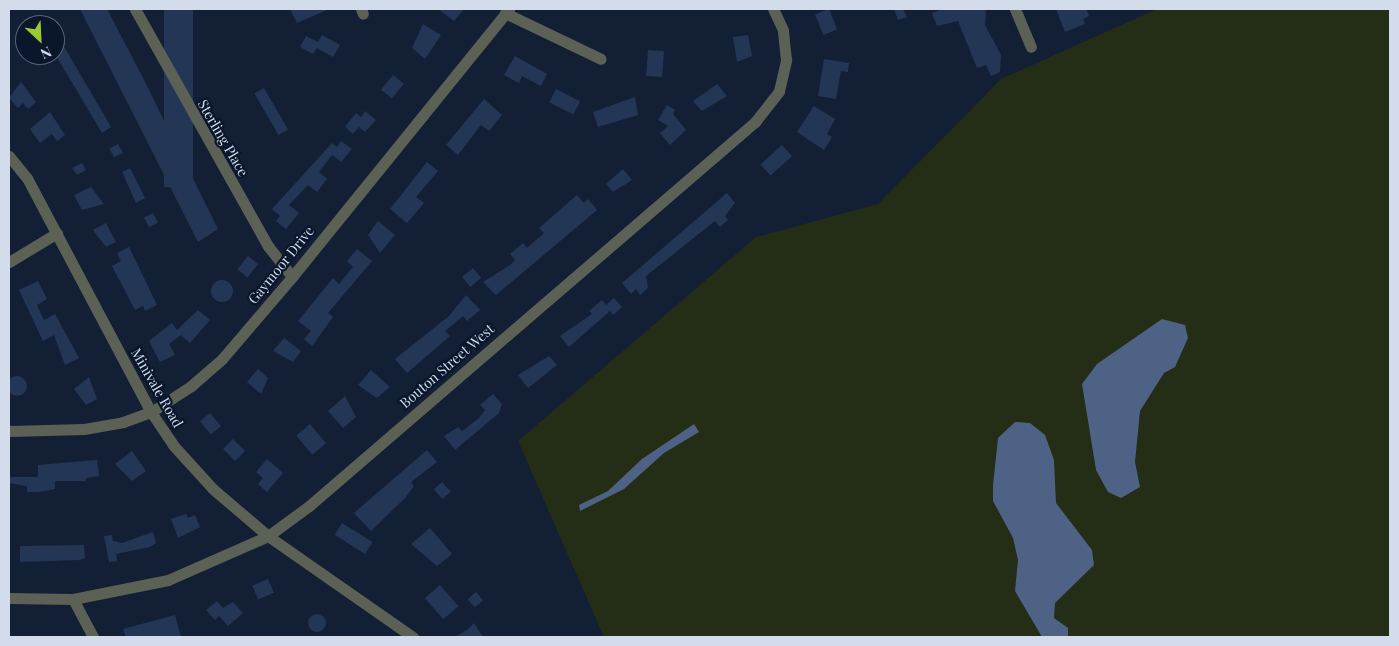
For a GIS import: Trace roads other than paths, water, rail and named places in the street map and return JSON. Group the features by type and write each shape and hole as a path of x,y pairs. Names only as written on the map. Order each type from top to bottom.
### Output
{"street":[{"name":"Sterling Place","path":"135,9 268,246 292,277"},
{"name":"Bouton Street West","path":"9,598 73,599 168,580 268,536 309,506 755,122 779,91 786,60 783,30 773,9"},
{"path":"1015,9 1031,47"},
{"name":"Gaymoor Drive","path":"9,431 84,429 151,412 222,359 292,277 507,11"},
{"path":"507,11 601,59"},
{"name":"Minivale Road","path":"9,156 27,178 151,412 173,445 213,489 268,536 413,637"},
{"path":"9,262 57,233"},
{"path":"73,599 93,637"}],"water":[{"path":"1162,319 1185,325 1188,338 1175,367 1164,373 1140,411 1135,462 1140,487 1121,498 1108,492 1096,470 1082,384 1097,364"},
{"path":"1015,422 1030,423 1045,435 1054,460 1056,503 1092,550 1094,565 1055,603 1054,618 1068,628 1068,637 1042,637 1015,591 1018,560 1013,538 993,501 993,485 998,438"},
{"path":"694,424 699,432 664,453 624,489 580,511 579,505 608,491 642,459"}]}
